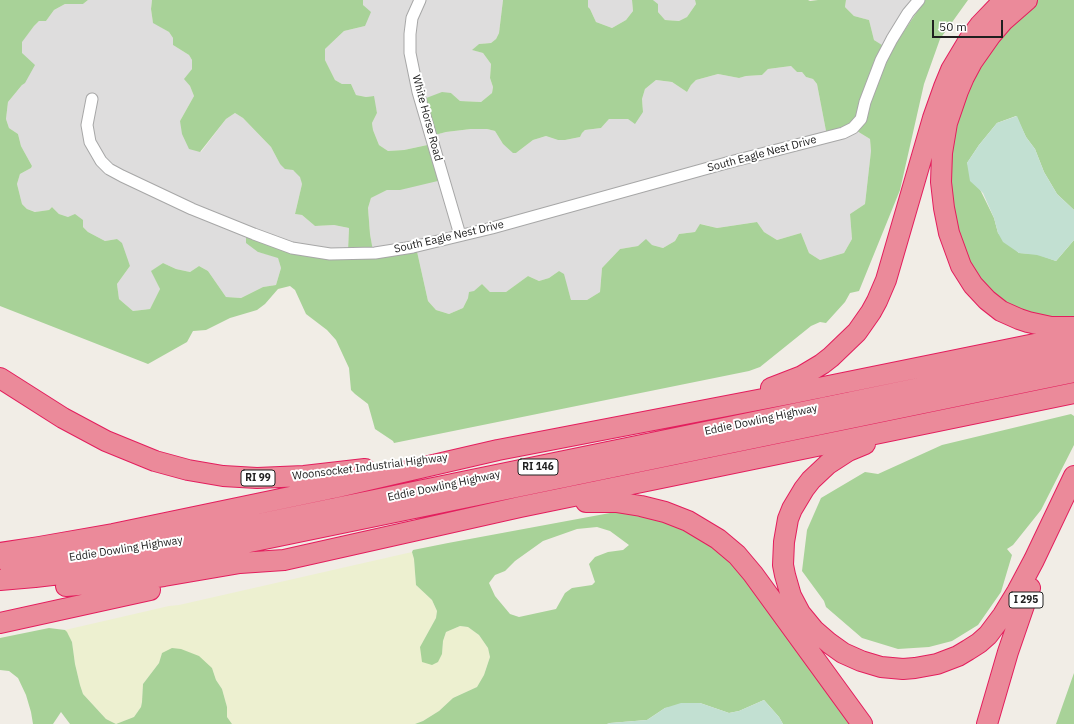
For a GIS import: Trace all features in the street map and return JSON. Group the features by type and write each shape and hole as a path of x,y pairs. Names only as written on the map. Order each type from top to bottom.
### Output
{"highway":[{"path":"659,420 762,392 792,380 827,361 857,332 877,301 886,280 933,118 951,70 959,54 976,30 1004,0"},
{"path":"1027,0 1002,21 987,39 972,62 958,91 947,123 942,153 941,182 944,208 949,233 961,266 973,285 987,300 1001,311 1028,322 1051,326 1074,327"},
{"path":"0,553 74,541 338,487 498,450 659,420 1074,336"},
{"name":"Eddie Dowling Highway","path":"0,565 104,554 171,542 1074,356"},
{"name":"Eddie Dowling Highway","path":"0,580 89,571 172,558 1074,372"},
{"name":"Woonsocket Industrial Highway","path":"0,378 63,418 106,441 155,461 207,474 239,478 304,476 396,466 498,450"},
{"path":"0,623 520,507 1074,393"},
{"path":"945,420 871,442 837,457 819,471 811,480 801,493 792,509 785,531 783,553 785,575 791,596 800,614 814,630 828,643 861,662 881,667 903,669 926,667 948,661 978,643 996,626 1010,604 1034,560 1074,477"},
{"name":"I 295","path":"986,724 1028,593 1074,477"},
{"path":"520,507 592,502 628,504 677,516 709,533 737,555 753,574 862,724"},
{"path":"0,589 107,583 164,576 240,563 284,560"}],"street":[{"name":"White Horse Road","path":"420,0 412,18 410,53 418,92 460,235"},
{"name":"South Eagle Nest Drive","path":"92,99 87,125 90,142 101,161 109,169 192,209 292,248 330,254 375,253 413,247 492,228 848,131 861,119 865,102 881,60 908,13 919,0"}],"shaded area":[{"path":"88,0 152,0 151,9 153,22 169,32 173,38 173,45 189,55 192,60 192,69 185,79 194,96 180,121 201,152 226,119 235,113 243,118 271,147 280,164 293,170 301,176 302,184 295,214 302,215 315,226 334,225 349,228 348,251 258,252 278,257 281,268 276,285 263,287 241,298 226,297 208,271 199,266 190,272 176,269 163,263 152,271 160,289 150,309 133,311 119,299 117,284 130,266 117,239 105,241 88,232 68,217 59,214 52,207 49,210 36,212 27,209 22,204 17,184 20,174 32,166 21,146 18,134 9,128 6,119 8,102 22,85 21,42 39,21 46,21 54,10 65,4 83,4"},
{"path":"363,0 503,0 499,33 496,39 491,43 479,44 473,50 483,53 491,64 490,78 493,87 492,93 481,102 460,101 451,93 431,136 446,132 487,129 495,131 503,144 516,153 533,140 546,136 558,140 580,137 585,130 601,128 609,119 628,119 643,112 642,99 645,89 656,80 672,82 687,92 696,80 718,74 739,78 762,75 768,69 791,66 797,72 802,72 806,77 813,79 817,84 827,136 852,128 870,139 871,151 865,204 850,214 852,239 844,253 820,260 809,253 801,233 777,240 764,232 757,222 717,228 701,224 695,232 679,234 675,241 663,248 652,245 620,249 602,268 600,292 587,300 571,300 559,271 549,278 539,281 528,276 506,292 490,292 482,284 468,298 463,308 449,314 436,310 428,301 416,247 373,252 368,208 371,198 387,190 400,190 432,144 404,150 388,151 379,145 372,123 377,113 373,96 366,97 356,95 351,84 342,84 335,80 325,60 325,49 344,31 365,26"},
{"path":"588,0 632,0 633,11 626,20 612,28 596,22 588,7"},
{"path":"653,0 695,0 696,4 687,17 679,21 665,20 658,12 658,4"},
{"path":"846,0 925,0 892,49 889,50 874,40 869,20 854,16 845,7"}],"green space":[{"path":"0,0 88,0 83,4 65,4 54,10 46,21 39,21 34,26 22,42 22,53 35,65 25,83 8,102 6,119 9,128 18,134 21,146 32,166 20,174 17,184 22,204 27,209 35,212 49,210 52,207 59,214 68,217 75,214 83,220 83,227 88,232 105,241 117,239 122,243 130,266 117,284 119,299 133,311 150,309 160,289 151,271 163,263 176,269 190,272 199,266 208,271 226,297 241,298 263,287 276,285 281,268 278,258 258,252 246,243 246,231 291,248 348,251 349,228 334,225 315,226 302,215 295,214 302,184 300,177 293,170 285,169 280,164 271,147 243,118 235,113 226,119 200,152 189,149 182,134 180,121 194,96 190,86 184,79 192,69 192,60 189,55 173,45 173,38 169,32 153,23 151,9 152,0 363,0 363,5 371,12 365,26 344,31 325,49 325,60 335,80 342,84 351,84 356,95 366,97 374,96 377,113 372,123 379,145 388,151 404,150 432,144 442,180 400,190 387,190 371,198 368,208 373,251 416,247 428,301 436,310 449,314 463,308 469,292 474,291 482,284 490,292 506,292 528,276 539,281 549,278 559,271 564,274 571,300 587,300 600,292 602,268 620,249 638,246 646,239 652,245 663,248 675,241 679,234 695,232 700,224 717,228 757,222 764,232 777,240 801,233 809,253 820,260 844,253 852,239 850,214 865,204 871,151 870,139 852,128 827,136 817,84 813,79 806,77 802,72 797,72 791,66 768,69 762,75 739,78 718,74 696,80 687,92 672,82 656,80 645,89 642,99 643,112 635,124 628,119 609,119 601,128 585,130 580,137 558,140 546,136 533,140 516,153 513,153 503,144 495,131 487,129 446,132 431,136 421,100 442,92 451,93 460,101 481,102 492,93 493,87 490,78 491,64 483,53 472,50 479,44 491,43 496,39 499,33 503,0 588,0 588,7 596,22 612,28 626,20 633,11 632,0 653,0 658,4 658,12 665,20 679,21 687,17 696,4 695,0 846,0 845,7 854,16 869,20 874,40 890,50 925,0 968,0 940,39 924,84 900,190 859,291 850,293 845,302 826,323 820,322 811,326 760,367 749,371 394,443 375,429 368,404 351,390 349,368 336,340 327,330 306,314 295,290 290,286 278,289 265,304 257,310 230,318 206,330 193,331 187,342 148,364 0,306"},
{"path":"1029,0 1074,0 1074,210 1057,194 1044,172 1035,149 1026,137 1016,116 997,123 967,163 994,218 998,233 1019,253 1037,254 1056,261 1074,240 1074,327 1054,326 988,297 953,236 947,150 961,92"},
{"path":"1017,116 1026,137 1035,149 1044,172 1057,194 1074,210 1074,240 1056,261 1037,255 1019,253 1003,242 998,233 994,218 983,193 970,181 967,163 979,145 997,123"},
{"path":"1071,414 1074,416 1074,445 1041,510 1013,545 1007,549 1012,555 1001,592 978,625 952,641 929,647 898,649 862,638 826,607 824,601 802,571 807,530 821,498 865,472 878,474 942,445"},
{"path":"610,513 634,513 717,537 864,724 783,724 779,717 764,700 739,711 729,713 700,703 665,708 647,720 607,724 415,724 439,711 453,698 477,687 484,675 490,657 488,648 479,635 468,627 460,626 446,632 443,641 442,654 438,662 432,665 422,662 420,647 436,618 437,611 432,600 416,585 412,552 413,550","holes":["597,527 610,531 629,545 623,550 608,552 595,557 589,564 595,582 592,585 572,588 565,593 556,609 519,617 510,614 495,596 489,583 495,575 505,571 515,561 543,541 577,529"]},
{"path":"412,552 416,585 432,600 437,611 436,618 420,647 442,654 443,641 446,632 460,626 468,627 479,635 488,648 490,657 484,675 477,687 453,698 439,711 423,721 415,724 232,724 227,717 227,707 222,689 216,680 212,668 162,653 159,663 143,684 141,707 134,717 116,724 106,719 83,694 75,664 72,642 65,630"},
{"path":"49,628 65,630 67,632 72,642 75,664 83,694 106,719 116,724 70,724 61,712 53,724 33,724 26,695 18,678 9,671 0,670 0,638"},
{"path":"172,648 181,649 199,656 212,668 216,680 222,689 227,707 227,717 232,724 116,724 134,717 141,707 143,684 159,663 162,653"},
{"path":"1074,673 1074,724 1056,724"},
{"path":"764,700 779,717 783,724 607,724 647,720 665,708 681,703 700,703 729,713 739,711"}]}
